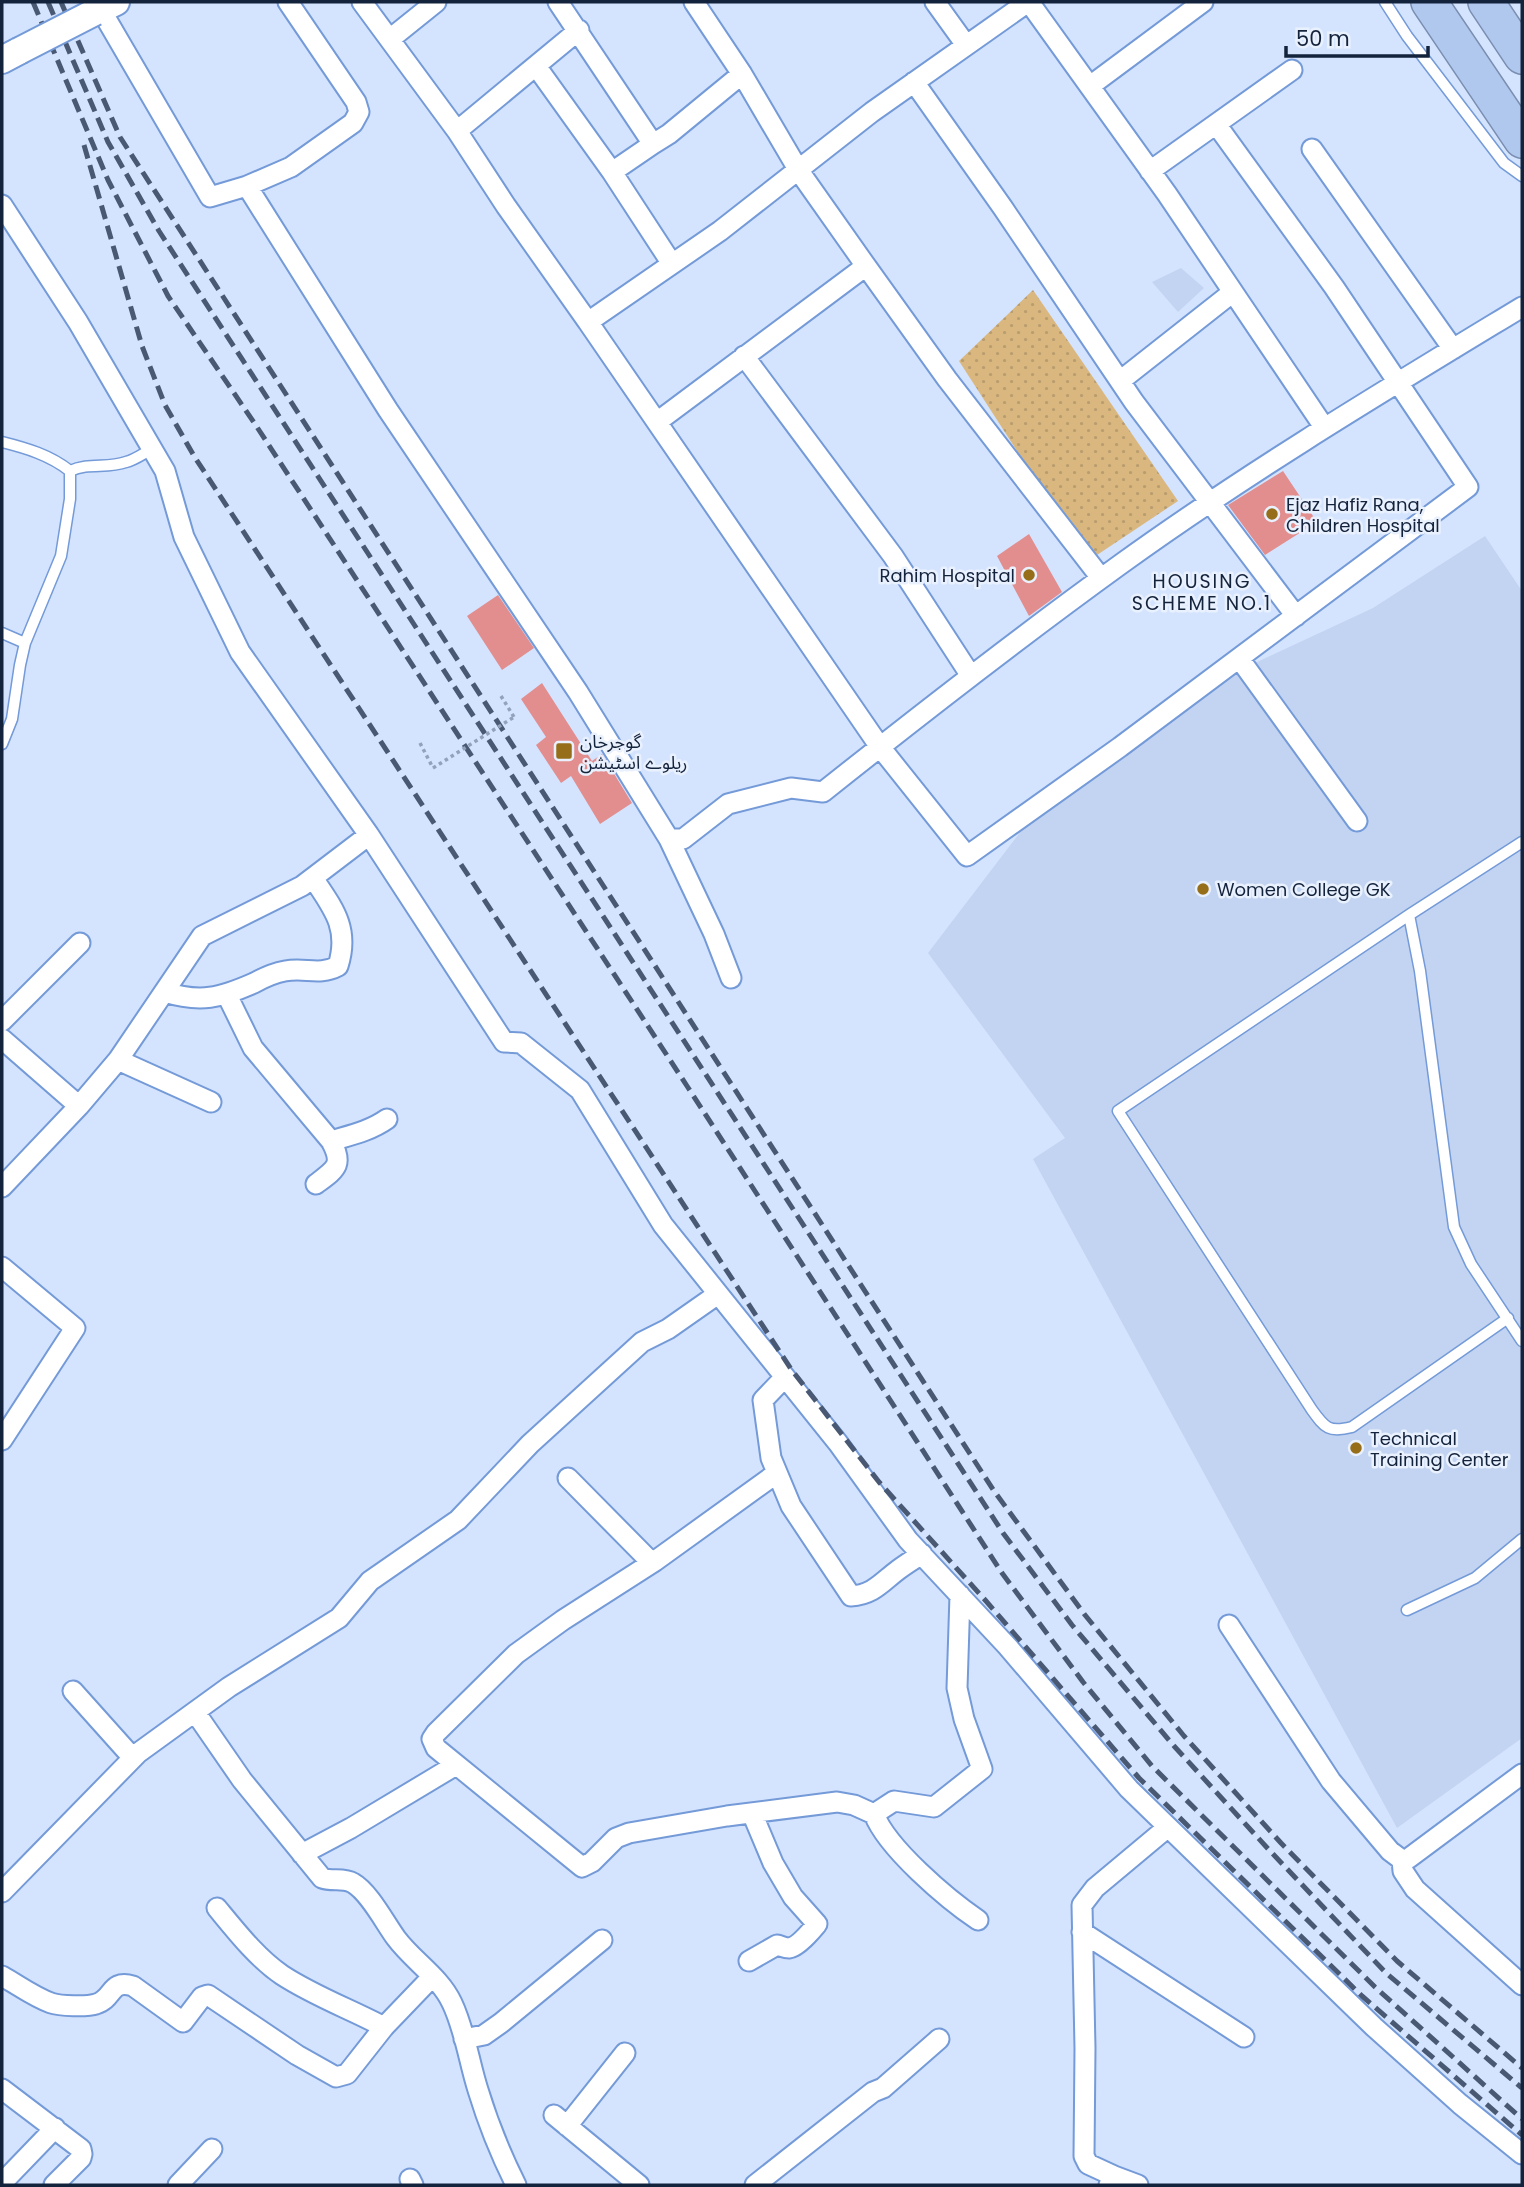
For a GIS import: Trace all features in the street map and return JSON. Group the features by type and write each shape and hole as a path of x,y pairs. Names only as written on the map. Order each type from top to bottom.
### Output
{"highway":[{"path":"1429,2 1522,140"},
{"path":"1486,2 1522,56"}],"main road":[{"path":"8,52 104,8"}],"street":[{"path":"104,8 210,197 247,186 291,167 354,123 359,112 356,102 288,2"},
{"path":"362,2 457,131 880,747 967,856 1120,747 1468,487 1274,201 1216,124"},
{"path":"390,39 436,2"},
{"path":"558,2 653,144"},
{"path":"694,2 742,74 799,171 866,266 947,379 1101,578"},
{"path":"935,2 966,45"},
{"path":"589,321 720,232 872,112 1028,2 1150,170 1324,427"},
{"path":"1090,86 1203,2"},
{"path":"457,131 579,30"},
{"path":"536,66 612,172 672,264"},
{"path":"1150,170 1292,70"},
{"path":"612,172 669,134 742,74"},
{"path":"914,82 1120,382 1296,616"},
{"path":"1312,149 1453,349"},
{"path":"247,186 388,410 578,692 669,839 714,934 731,978"},
{"path":"2,205 78,323 165,471 184,537 240,652 369,835 504,1042 521,1042 580,1090 663,1225 838,1443 908,1540 1008,1647 1129,1789 1374,2027 1460,2104 1522,2154"},
{"path":"657,422 866,266"},
{"path":"1120,382 1233,292"},
{"path":"669,839 683,839 728,804 792,788 823,792 1101,578 1324,427 1522,307"},
{"path":"744,356 892,556 971,676"},
{"path":"1239,657 1357,821"},
{"path":"2,1187 79,1106 118,1060 202,936 302,886 369,835"},
{"path":"164,992 202,999 227,995 284,971 327,972 338,966 343,942 340,923 313,878"},
{"path":"2,1021 80,943"},
{"path":"227,995 253,1048 331,1141 338,1154 338,1161 328,1175 316,1184"},
{"path":"2,1038 79,1106"},
{"path":"118,1060 211,1102"},
{"path":"331,1141 378,1126 387,1119"},
{"path":"2,1267 75,1328 2,1440"},
{"path":"2,1892 133,1758 270,1660 339,1618 370,1581 457,1520 530,1444 642,1342 668,1329 718,1294"},
{"path":"785,1377 763,1400 771,1458 791,1506 851,1596 864,1596 882,1586 898,1570 922,1554"},
{"path":"777,1473 652,1563 563,1620 516,1654 436,1733 432,1739 436,1748 582,1867 592,1862 616,1838 629,1833 837,1802 854,1805 874,1814 879,1827 894,1846 959,1907 978,1920"},
{"path":"568,1478 652,1563"},
{"path":"874,1814 894,1801 934,1807 982,1769 964,1719 957,1688 960,1595"},
{"path":"1229,1625 1331,1781 1390,1851 1402,1860 1403,1871 1415,1889 1522,1985"},
{"path":"73,1691 133,1758"},
{"path":"195,1712 242,1780 322,1878 353,1883 363,1892 400,1942 452,2002 478,2091 516,2185"},
{"path":"302,1854 456,1765"},
{"path":"1402,1860 1409,1858 1522,1774"},
{"path":"749,1961 777,1945 792,1947 817,1924 793,1897 773,1863 752,1813"},
{"path":"1138,2185 1112,2181 1088,2164 1084,2156 1082,1905 1089,1895 1168,1827"},
{"path":"217,1908 234,1930 282,1974 323,1998 384,2027"},
{"path":"1082,1933 1244,2036"},
{"path":"464,2039 484,2035 495,2028 602,1940"},
{"path":"2,1976 53,2004 95,2005 116,1986 133,1986 183,2022 202,1997 208,1995 297,2055 335,2077 347,2074 384,2027 432,1977"},
{"path":"755,2185 873,2092 883,2088 939,2039"},
{"path":"625,2053 560,2121 639,2185"},
{"path":"2,2089 81,2149 82,2154 54,2185"},
{"path":"2,2183 55,2128"},
{"path":"178,2185 212,2149"}],"lane":[{"path":"1385,2 1407,36 1504,163 1522,176"},
{"path":"2,442 41,454 59,462 70,471"},
{"path":"70,471 82,465 126,463 152,449"},
{"path":"2,744 12,719 25,643 61,555 70,471"},
{"path":"2,633 25,643"},
{"path":"1508,1318 1352,1427 1339,1431 1325,1427 1118,1111 1522,842"},
{"path":"1409,915 1420,971 1454,1227 1471,1264 1522,1341"},
{"path":"1407,1610 1475,1578 1522,1539"}],"path":[{"path":"420,743 433,768 514,717 501,696"}],"shaded area":[{"path":"1181,268 1204,288 1178,312 1152,282"},
{"path":"1033,290 1178,501 1088,561 959,361"},
{"name":"Technical Training Center","path":"1485,536 1522,591 1522,1738 1397,1828 1033,1159 1065,1138 928,953 1044,801 1197,690 1373,608"}],"building":[{"name":"Ejaz Hafiz Rana, Children Hospital","path":"1283,471 1317,522 1265,555 1228,505"},
{"name":"Rahim Hospital","path":"1029,534 1062,592 1029,616 997,556"},
{"path":"498,595 534,648 502,670 467,616"},
{"path":"542,683 592,761 602,754 632,803 600,824 571,776 561,783 536,745 546,737 521,699"}],"railway":[{"path":"33,2 108,180 168,296 255,424 1002,1573 1083,1682 1152,1766 1375,1987 1522,2119"},
{"path":"48,2 108,142 159,231 1003,1533 1072,1625 1174,1746 1271,1852 1386,1973 1522,2088"},
{"path":"61,2 120,137 994,1491 1085,1615 1184,1736 1281,1843 1397,1961 1522,2068"},
{"path":"84,145 142,346 165,405 194,456 791,1369 879,1482 1139,1778 1362,1996 1522,2135"}],"place":[{"name":"Ejaz Hafiz Rana, Children Hospital","path":"1272,514"},
{"name":"Rahim Hospital","path":"1029,575"},
{"name":"گوجرخان ریلوے اسٹیشن","path":"564,751"},
{"name":"Women College GK","path":"1203,889"},
{"name":"Technical Training Center","path":"1356,1448"}],"district":[{"name":"HOUSING SCHEME NO.1","path":"1202,592"}]}
